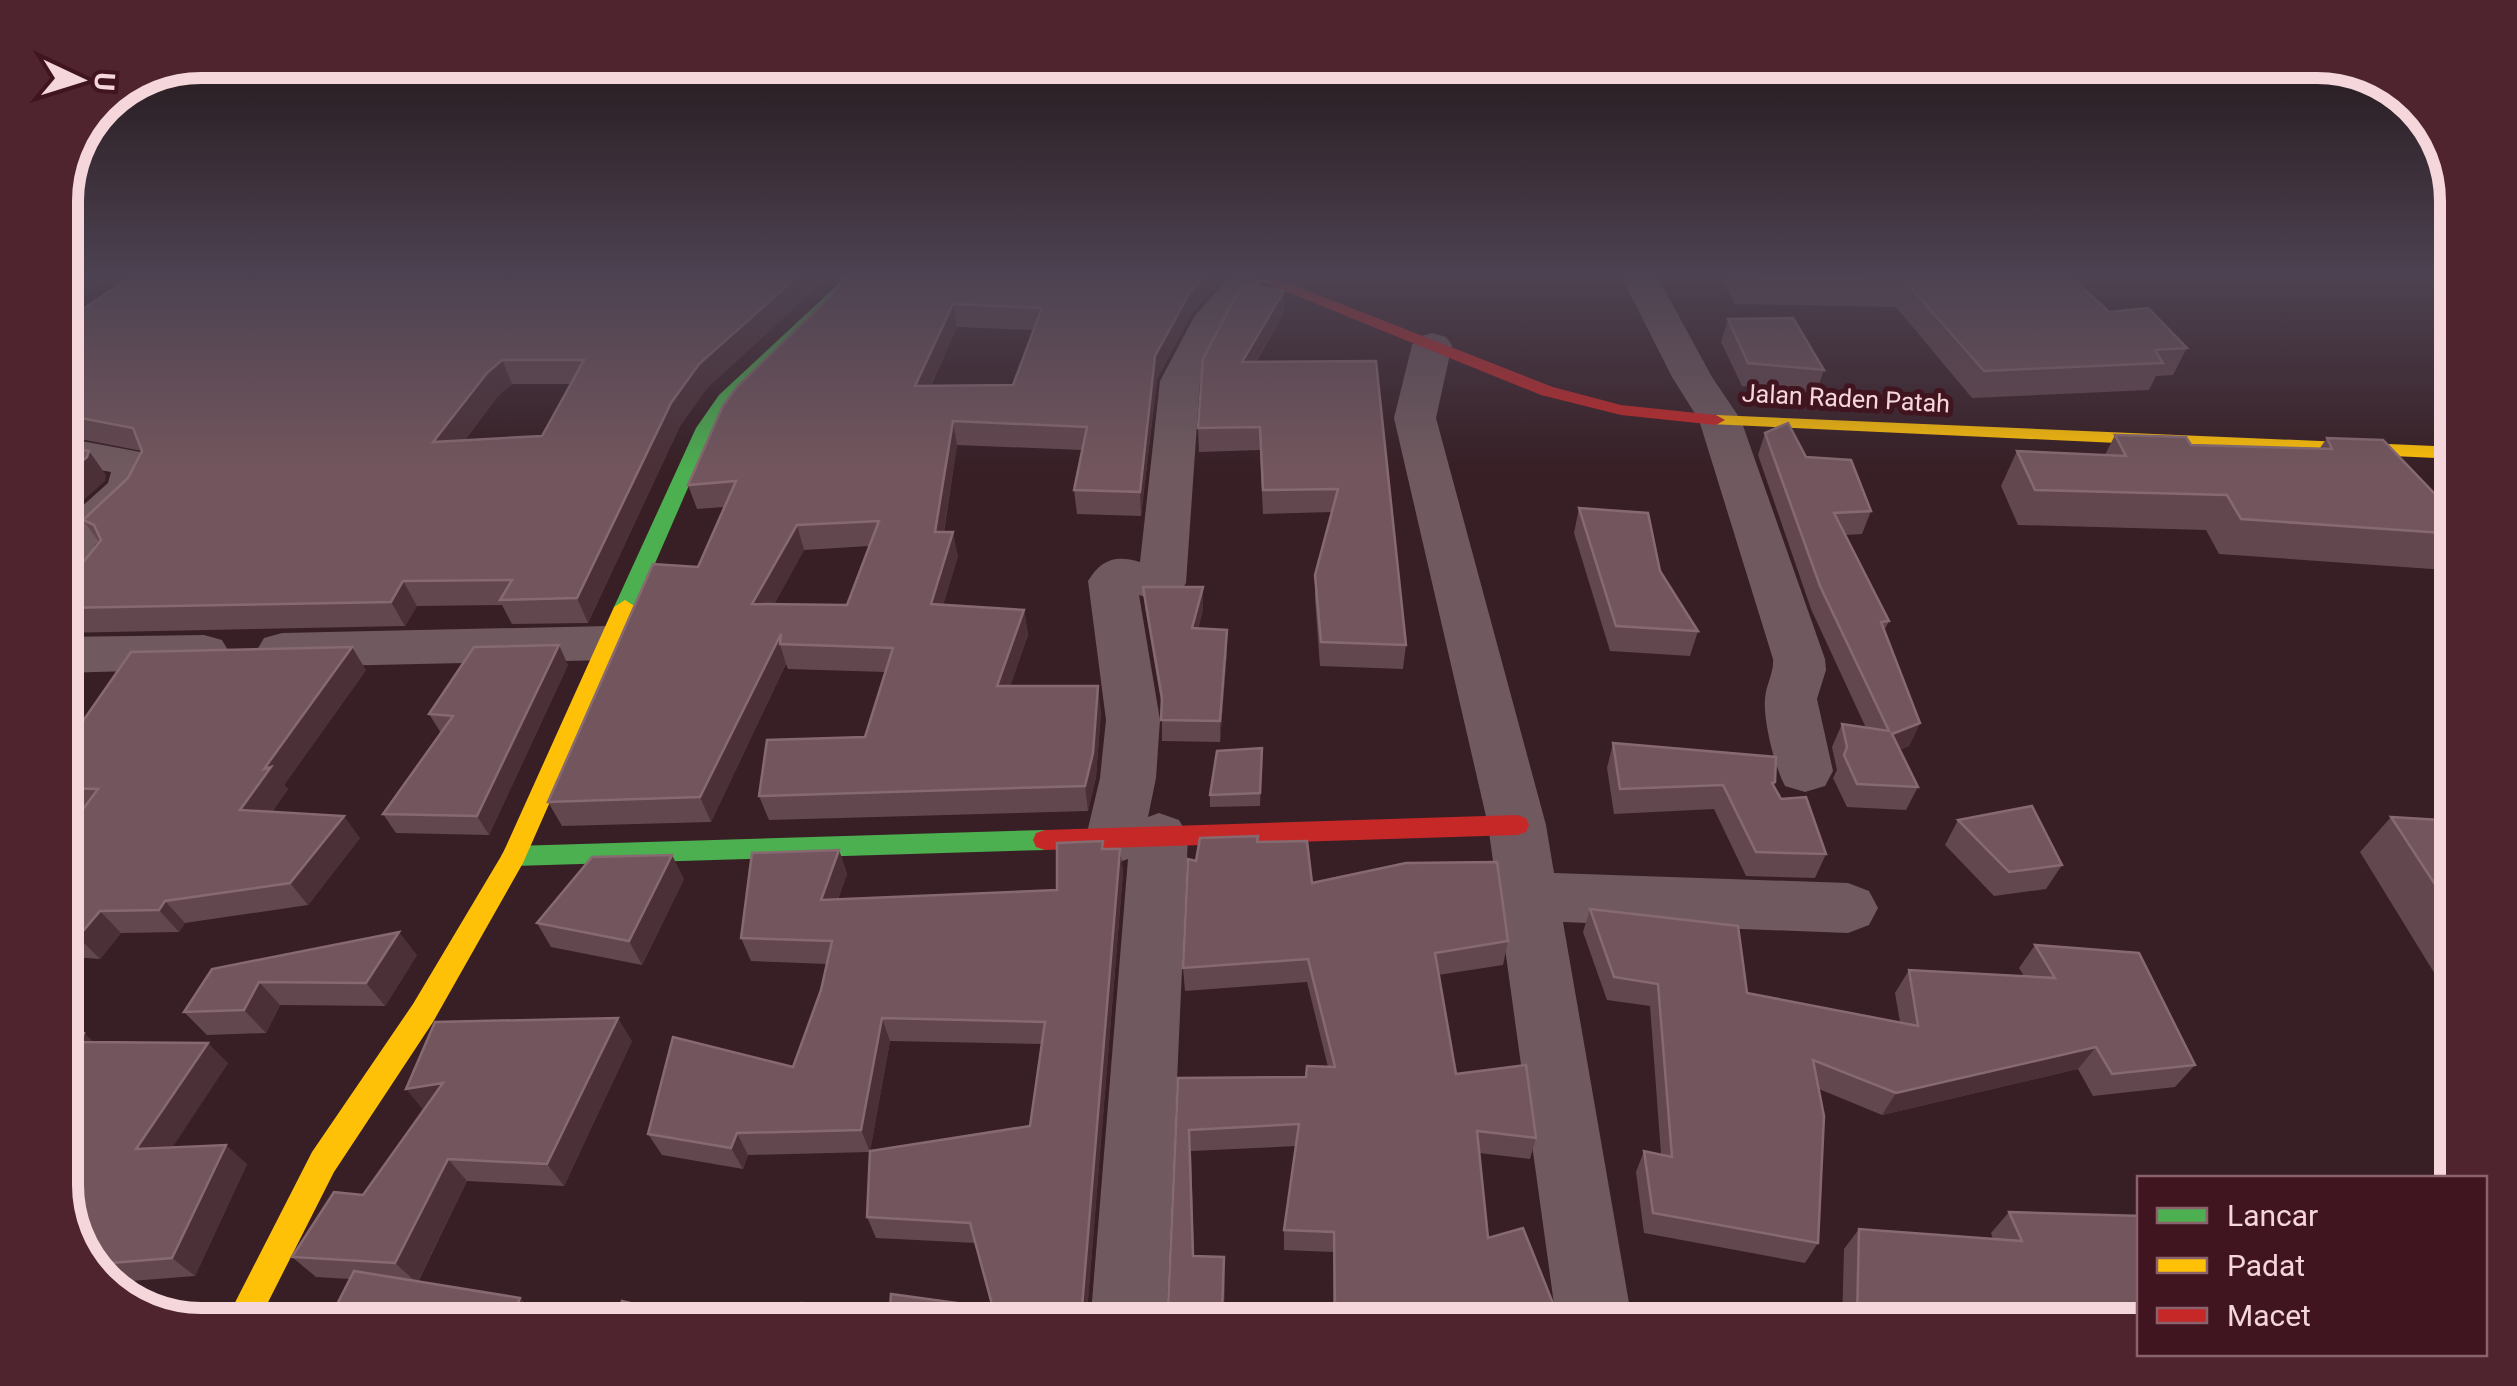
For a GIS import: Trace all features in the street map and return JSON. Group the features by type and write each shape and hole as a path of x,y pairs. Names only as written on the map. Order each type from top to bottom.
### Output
{"street":[{"path":"248,1308 323,1162 423,1013 514,856 705,428 725,399 787,341"},
{"path":"1128,1308 1137,838 1128,778 1133,720 1112,581 1120,572 1162,583 1180,380 1201,341"},
{"name":"Jalan Raden Patah","path":"1421,341 1547,391 1636,412 1720,420 2439,453"},
{"path":"1673,341 1720,420 1799,658 1800,670 1791,698 1805,772"},
{"path":"1432,345 1414,418 1517,825 1592,1308"},
{"path":"78,453 132,462 134,472 126,491 78,533"},
{"path":"78,556 92,562 78,579"},
{"path":"78,655 609,643"},
{"path":"514,856 1517,825"},
{"path":"1527,896 1848,908"}],"building":[{"path":"78,341 725,341 699,364 671,403 577,598 500,600 512,580 403,581 391,602 78,608 78,569 101,540 94,525 83,520 128,478 142,451 133,428 78,417","holes":["502,360 584,360 542,436 433,442 487,373"]},
{"path":"785,341 936,341 915,386 1013,385 1030,341 1163,341 1155,356 1140,492 1074,490 1087,427 953,421 935,532 953,532 931,604 1024,610 997,686 1098,686 1093,753 1085,786 759,796 767,740 865,737 893,648 780,644 781,634 700,797 548,802 653,564 698,567 736,481 688,485 723,406","holes":["879,521 847,605 752,604 797,525"]},
{"path":"1212,341 1255,341 1242,362 1376,361 1406,645 1321,642 1315,575 1338,489 1263,490 1260,427 1198,428 1203,359"},
{"path":"1738,341 1807,341 1824,370 1748,363"},
{"path":"1957,341 2180,341 2187,348 2155,350 2163,363 1984,371"},
{"path":"1788,423 1806,457 1851,460 1871,511 1834,513 1889,621 1881,622 1920,723 1892,734 1918,787 1857,784 1844,755 1847,747 1842,724 1889,731 1820,586 1765,433"},
{"path":"2115,435 2186,437 2191,445 2332,449 2327,438 2383,440 2439,499 2439,533 2241,519 2227,495 2035,490 2017,451 2126,456"},
{"path":"78,449 89,451 78,465"},
{"path":"1579,508 1648,513 1660,571 1698,631 1616,626"},
{"path":"1143,587 1203,587 1192,628 1227,630 1220,721 1161,720 1162,698"},
{"path":"559,645 477,816 383,814 453,716 429,714 474,647"},
{"path":"352,647 264,769 271,767 240,810 344,816 290,883 165,901 159,910 100,911 78,937 78,816 98,789 78,788 78,721 83,721 131,652"},
{"path":"1613,743 1776,757 1772,783 1781,799 1806,797 1826,854 1756,852 1723,785 1620,789"},
{"path":"1262,748 1260,793 1210,795 1217,751"},
{"path":"2032,806 2062,865 2009,872 1958,820"},
{"path":"2391,817 2440,820 2440,892"},
{"path":"1258,836 1257,842 1307,841 1312,883 1406,863 1497,862 1508,941 1435,953 1456,1074 1526,1065 1536,1138 1477,1131 1488,1238 1523,1228 1555,1308 1293,1308 1335,1305 1334,1232 1284,1230 1299,1124 1189,1130 1193,1256 1224,1257 1222,1308 1167,1308 1178,1078 1306,1077 1307,1066 1335,1067 1308,959 1183,968 1188,859 1196,861 1200,838"},
{"path":"1103,841 1102,849 1120,849 1082,1307 993,1308 970,1223 867,1217 870,1151 1030,1126 1045,1022 882,1018 861,1130 737,1133 731,1148 648,1134 673,1037 793,1067 821,990 832,941 741,938 752,853 839,850 821,900 1057,890 1057,843"},
{"path":"672,855 629,941 537,923 592,857"},
{"path":"1590,909 1738,926 1747,993 1918,1026 1909,970 2055,978 2035,945 2139,953 2195,1065 2112,1074 2096,1047 1896,1093 1813,1060 1824,1116 1818,1243 1653,1213 1644,1151 1672,1157 1658,984 1614,977"},
{"path":"399,932 366,983 259,982 244,1010 184,1012 212,969"},
{"path":"618,1018 547,1164 448,1159 395,1263 292,1257 334,1192 363,1195 443,1083 406,1089 435,1022"},
{"path":"78,1032 84,1033 80,1042 208,1043 136,1149 226,1145 172,1258 105,1263 90,1240 78,1193"},
{"path":"2009,1212 2137,1216 2137,1308 1857,1308 1859,1229 2022,1241"},
{"path":"354,1271 520,1298 516,1308 335,1308"},
{"path":"891,1294 993,1308 890,1308"},
{"path":"622,1301 651,1308 619,1308"}],"traffic: fast":[{"path":"625,607 705,428 725,399 787,341"},
{"path":"514,856 1045,840"}],"traffic: slow":[{"path":"1716,420 2439,452"},
{"path":"248,1308 323,1162 423,1013 514,856 625,607"}],"traffic: jam":[{"path":"1420,341 1547,391 1621,410 1716,420"},
{"path":"1045,840 1517,825"}]}
